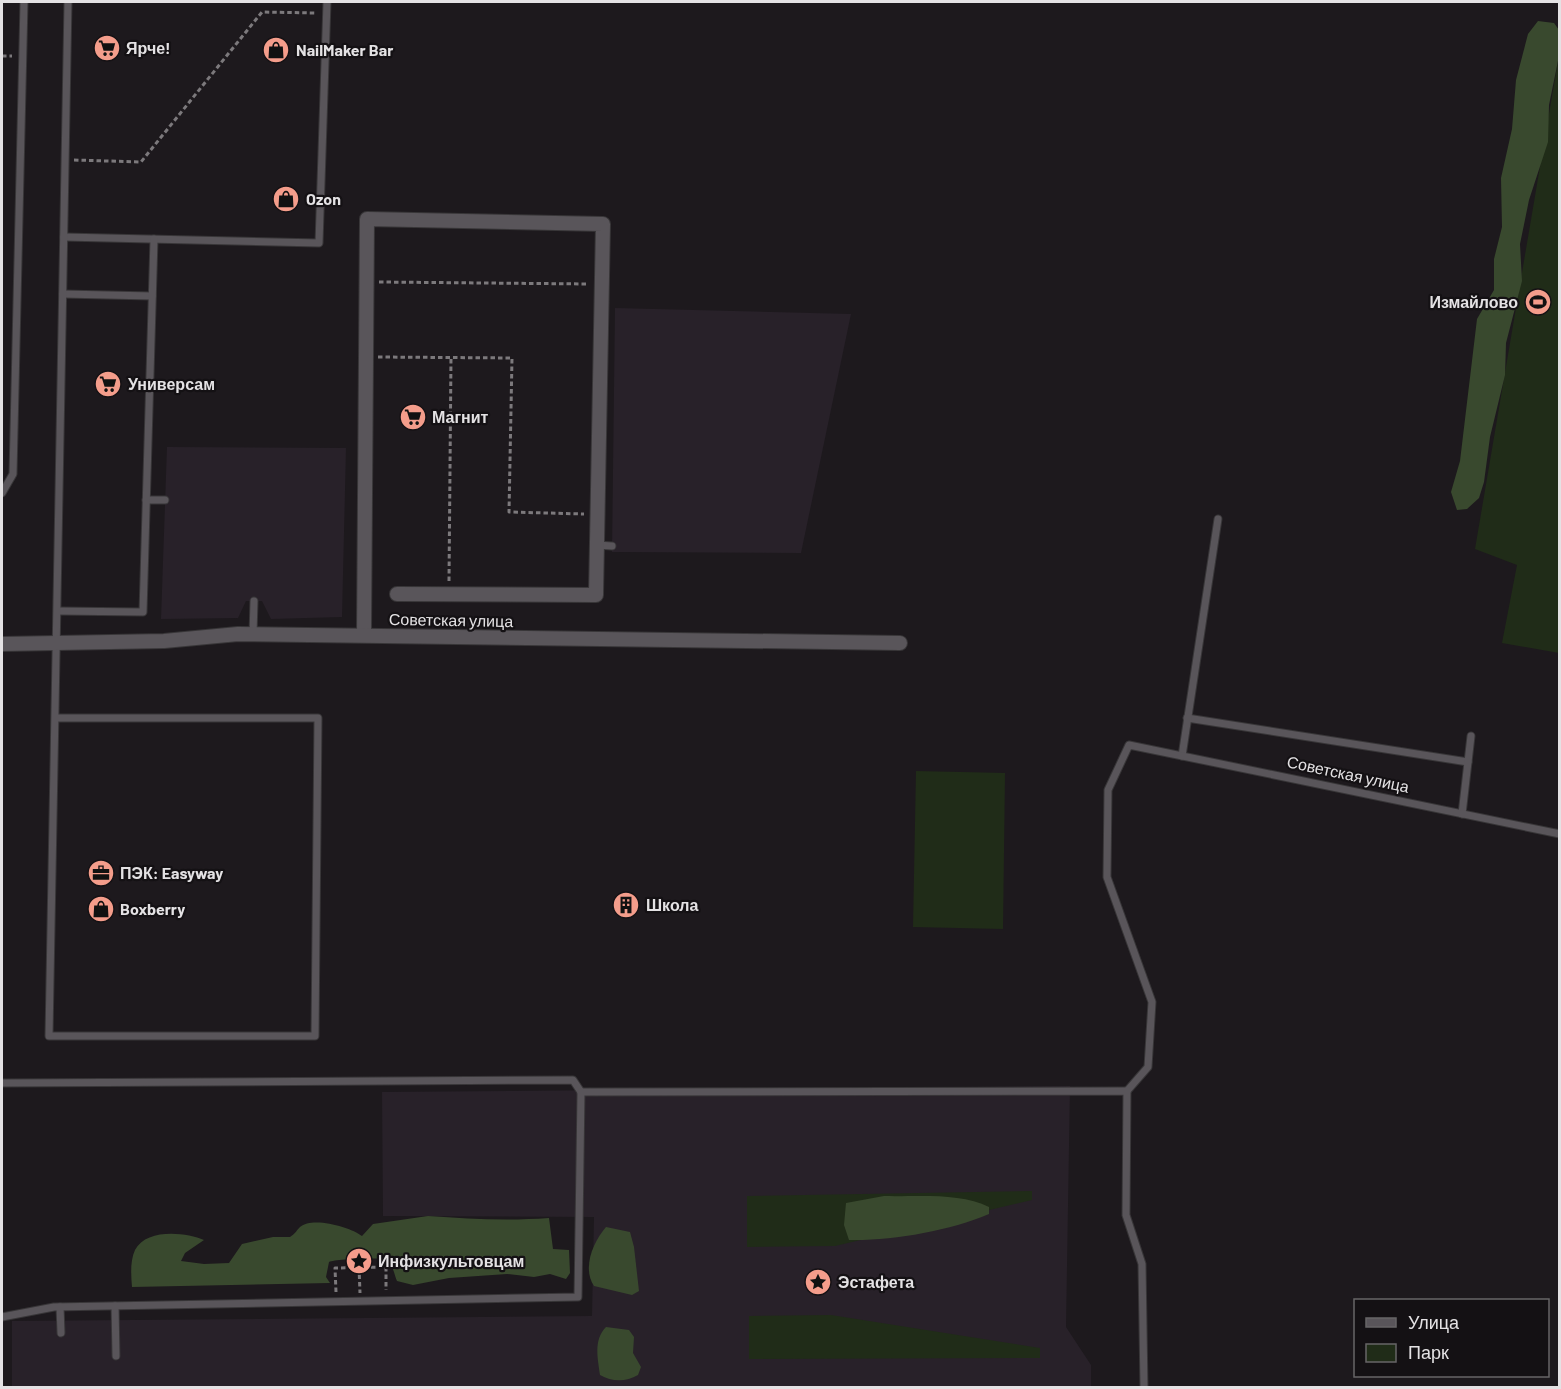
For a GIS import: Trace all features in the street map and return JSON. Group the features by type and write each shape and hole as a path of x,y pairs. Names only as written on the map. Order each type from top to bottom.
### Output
{"street":[{"path":"364,635 367,219 603,224 596,595 397,594"},
{"name":"Советская улица","path":"2,644 164,641 253,634 900,644"}],"lane":[{"path":"2,493 13,474 24,2"},
{"path":"56,718 318,718 315,1036 49,1036 68,2"},
{"path":"64,237 320,243 327,2"},
{"path":"58,610 143,612 154,239"},
{"path":"63,294 152,296"},
{"path":"146,500 165,500"},
{"path":"1182,756 1218,519"},
{"path":"597,545 612,546"},
{"path":"253,634 254,601"},
{"path":"1187,718 1468,762"},
{"path":"1462,814 1471,736"},
{"name":"Советская улица","path":"1126,1091 1148,1067 1152,1007 1107,878 1108,790 1129,745 1560,834"},
{"path":"2,1083 573,1080 581,1092 578,1297 60,1307 2,1317"},
{"path":"581,1092 1126,1091 1126,1215 1142,1264 1144,1388"},
{"path":"115,1306 116,1356"},
{"path":"60,1307 61,1333"}],"path":[{"path":"66,159 141,162 261,12 327,13"},
{"path":"367,282 602,285"},
{"path":"366,357 512,358 509,512 598,515"},
{"path":"449,595 451,357"},
{"path":"336,1302 335,1268 359,1267 386,1267 387,1301"},
{"path":"359,1267 360,1294"}],"shaded area":[{"path":"615,308 851,314 801,553 612,552"},
{"path":"167,447 346,448 342,617 271,619 262,601 246,601 238,618 161,619"},
{"path":"1070,1086 1066,1327 1091,1365 1091,1387 12,1387 12,1321 592,1316 594,1217 383,1216 382,1092"}],"green space":[{"path":"1538,21 1554,23 1559,30 1560,51 1549,105 1548,142 1529,200 1520,244 1522,281 1506,343 1505,375 1490,437 1484,482 1479,498 1467,509 1457,510 1451,492 1460,461 1477,319 1494,290 1494,259 1502,227 1501,178 1512,129 1516,80 1528,34"},
{"name":"Измайлово","path":"1559,55 1559,653 1502,643 1517,565 1475,549"},
{"path":"916,771 1005,773 1003,929 913,927"},
{"path":"1032,1191 1032,1200 835,1246 747,1247 747,1196"},
{"path":"884,1196 938,1196 965,1199 989,1207 989,1214 920,1234 883,1239 849,1240 844,1225 846,1203"},
{"path":"428,1216 488,1219 549,1218 553,1249 569,1250 570,1273 566,1279 550,1274 534,1277 507,1274 449,1278 413,1285 397,1281 392,1267 386,1260 357,1259 329,1262 326,1277 330,1283 132,1287 133,1254 140,1243 157,1235 187,1235 204,1240 185,1253 181,1261 204,1264 229,1263 242,1244 273,1237 290,1237 300,1227 313,1222 349,1229 362,1236 373,1224"},
{"path":"606,1227 630,1232 639,1291 632,1295 594,1286 591,1279 589,1263 593,1248"},
{"path":"831,1315 1040,1348 1040,1358 749,1359 749,1316"},
{"path":"606,1327 629,1330 634,1337 633,1353 641,1367 638,1375 619,1380 600,1375 598,1344"}],"place":[{"name":"Ярче!","path":"107,48"},
{"name":"NailMaker Bar","path":"276,50"},
{"name":"Ozon","path":"286,199"},
{"name":"Измайлово","path":"1538,302"},
{"name":"Универсам","path":"108,384"},
{"name":"Магнит","path":"413,417"},
{"name":"ПЭК: Easyway","path":"101,873"},
{"name":"Школа","path":"626,905"},
{"name":"Boxberry","path":"101,909"},
{"name":"Инфизкультовцам","path":"359,1261"},
{"name":"Эстафета","path":"818,1282"}]}
